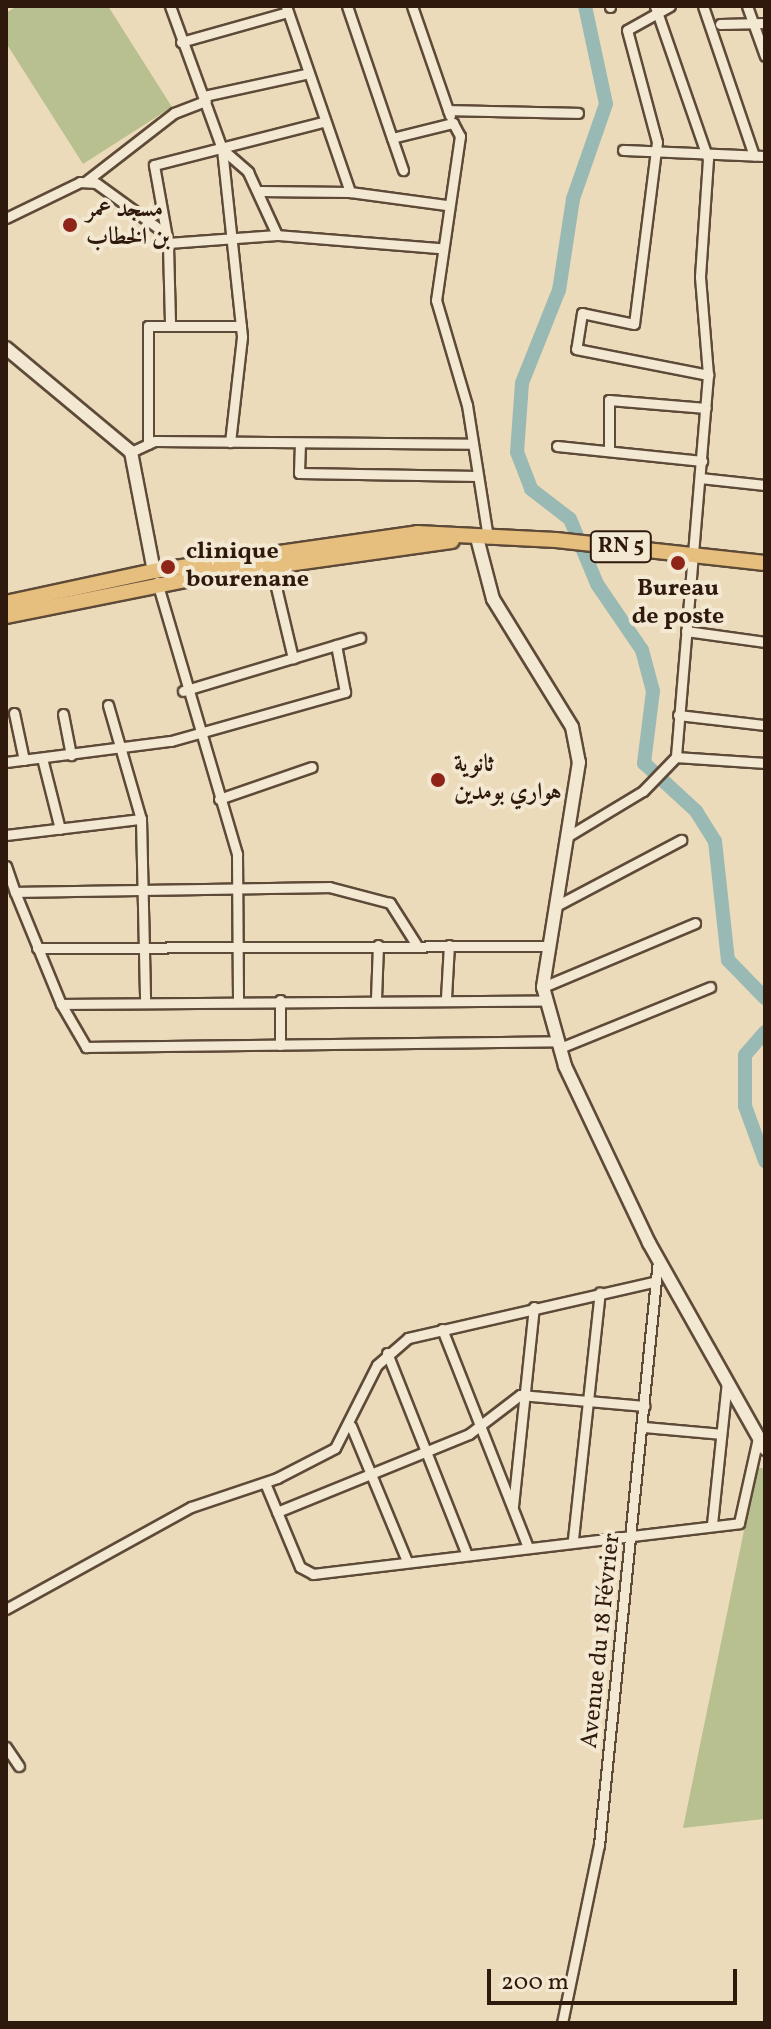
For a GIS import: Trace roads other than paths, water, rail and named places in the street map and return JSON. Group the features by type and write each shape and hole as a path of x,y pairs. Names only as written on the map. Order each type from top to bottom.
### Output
{"main road":[{"name":"RN 5","path":"6,603 154,571 386,537 482,538 765,563"},
{"name":"RN 5","path":"6,616 271,566 482,538"}],"street":[{"path":"170,6 222,149 241,326 230,442"},
{"path":"347,6 403,170"},
{"path":"265,1483 307,1574 573,1539 739,1523 762,1443 658,1260 559,1044 543,987 551,909 579,762 572,727 493,599 482,538 473,444 436,300 439,248 460,136 412,6"},
{"path":"670,6 627,30 653,113 657,154 634,324 582,313 576,349 708,375"},
{"path":"623,150 708,159 760,156 703,6"},
{"path":"747,6 760,23 765,56"},
{"path":"181,42 287,9 305,74 350,192"},
{"path":"565,838 643,791 676,757 708,375 700,277 708,159 657,11"},
{"path":"720,24 760,23"},
{"path":"6,218 85,182 174,113 205,99 305,74"},
{"path":"448,110 578,113"},
{"path":"170,322 166,238 154,165 323,122"},
{"path":"392,138 453,123"},
{"path":"222,149 259,191 277,235"},
{"path":"85,182 118,192 166,238 277,235 439,248"},
{"path":"259,191 350,192 446,205"},
{"path":"148,444 148,326 170,322 241,326"},
{"path":"6,348 131,452 154,571 183,691 237,854 238,1001"},
{"path":"609,449 609,400 706,408"},
{"path":"131,452 148,444 230,442 473,444"},
{"path":"300,443 299,473 478,476"},
{"path":"557,446 702,461"},
{"path":"700,478 765,485"},
{"path":"271,566 293,658"},
{"path":"686,631 765,642"},
{"path":"183,691 360,638"},
{"path":"6,762 119,749 197,734 345,692 336,645"},
{"path":"108,705 141,819 145,1002"},
{"path":"14,713 24,760"},
{"path":"63,714 71,755"},
{"path":"678,715 765,725"},
{"path":"676,757 765,763"},
{"path":"42,758 60,829"},
{"path":"219,799 312,767"},
{"path":"6,835 141,819"},
{"path":"551,909 681,840"},
{"path":"6,866 61,1004 86,1047 559,1044 710,987"},
{"path":"15,892 237,887 358,891 390,903 416,944"},
{"path":"543,987 695,923"},
{"path":"37,948 416,944 547,946"},
{"path":"376,999 378,945"},
{"path":"446,998 449,945"},
{"path":"61,1004 446,998 547,1001"},
{"path":"280,1000 280,1045"},
{"name":"Avenue du 18 Février","path":"562,2023 599,1845 634,1532 658,1260"},
{"path":"6,1609 191,1507 265,1483 335,1448 351,1426 387,1353 442,1329 656,1281"},
{"path":"573,1539 600,1292"},
{"path":"513,1510 534,1307"},
{"path":"442,1329 527,1545"},
{"path":"387,1353 466,1553"},
{"path":"712,1524 727,1382"},
{"path":"277,1512 426,1452 480,1426 525,1395 645,1406"},
{"path":"351,1426 407,1561"},
{"path":"643,1427 721,1434"},
{"path":"6,1747 19,1766"}],"waterway":[{"path":"585,6 606,104 573,199 559,290 522,383 517,452 531,489 570,519 597,584 642,650 653,691 644,763 696,811 715,841 728,960 765,998"},
{"path":"765,1032 745,1055 745,1106 765,1161"}],"place":[{"name":"مسجد عمر بن الخطاب","path":"70,225"},
{"name":"Bureau de poste","path":"678,563"},
{"name":"clinique bourenane","path":"168,567"},
{"name":"ثانوية هواري بومدين","path":"438,780"}]}
